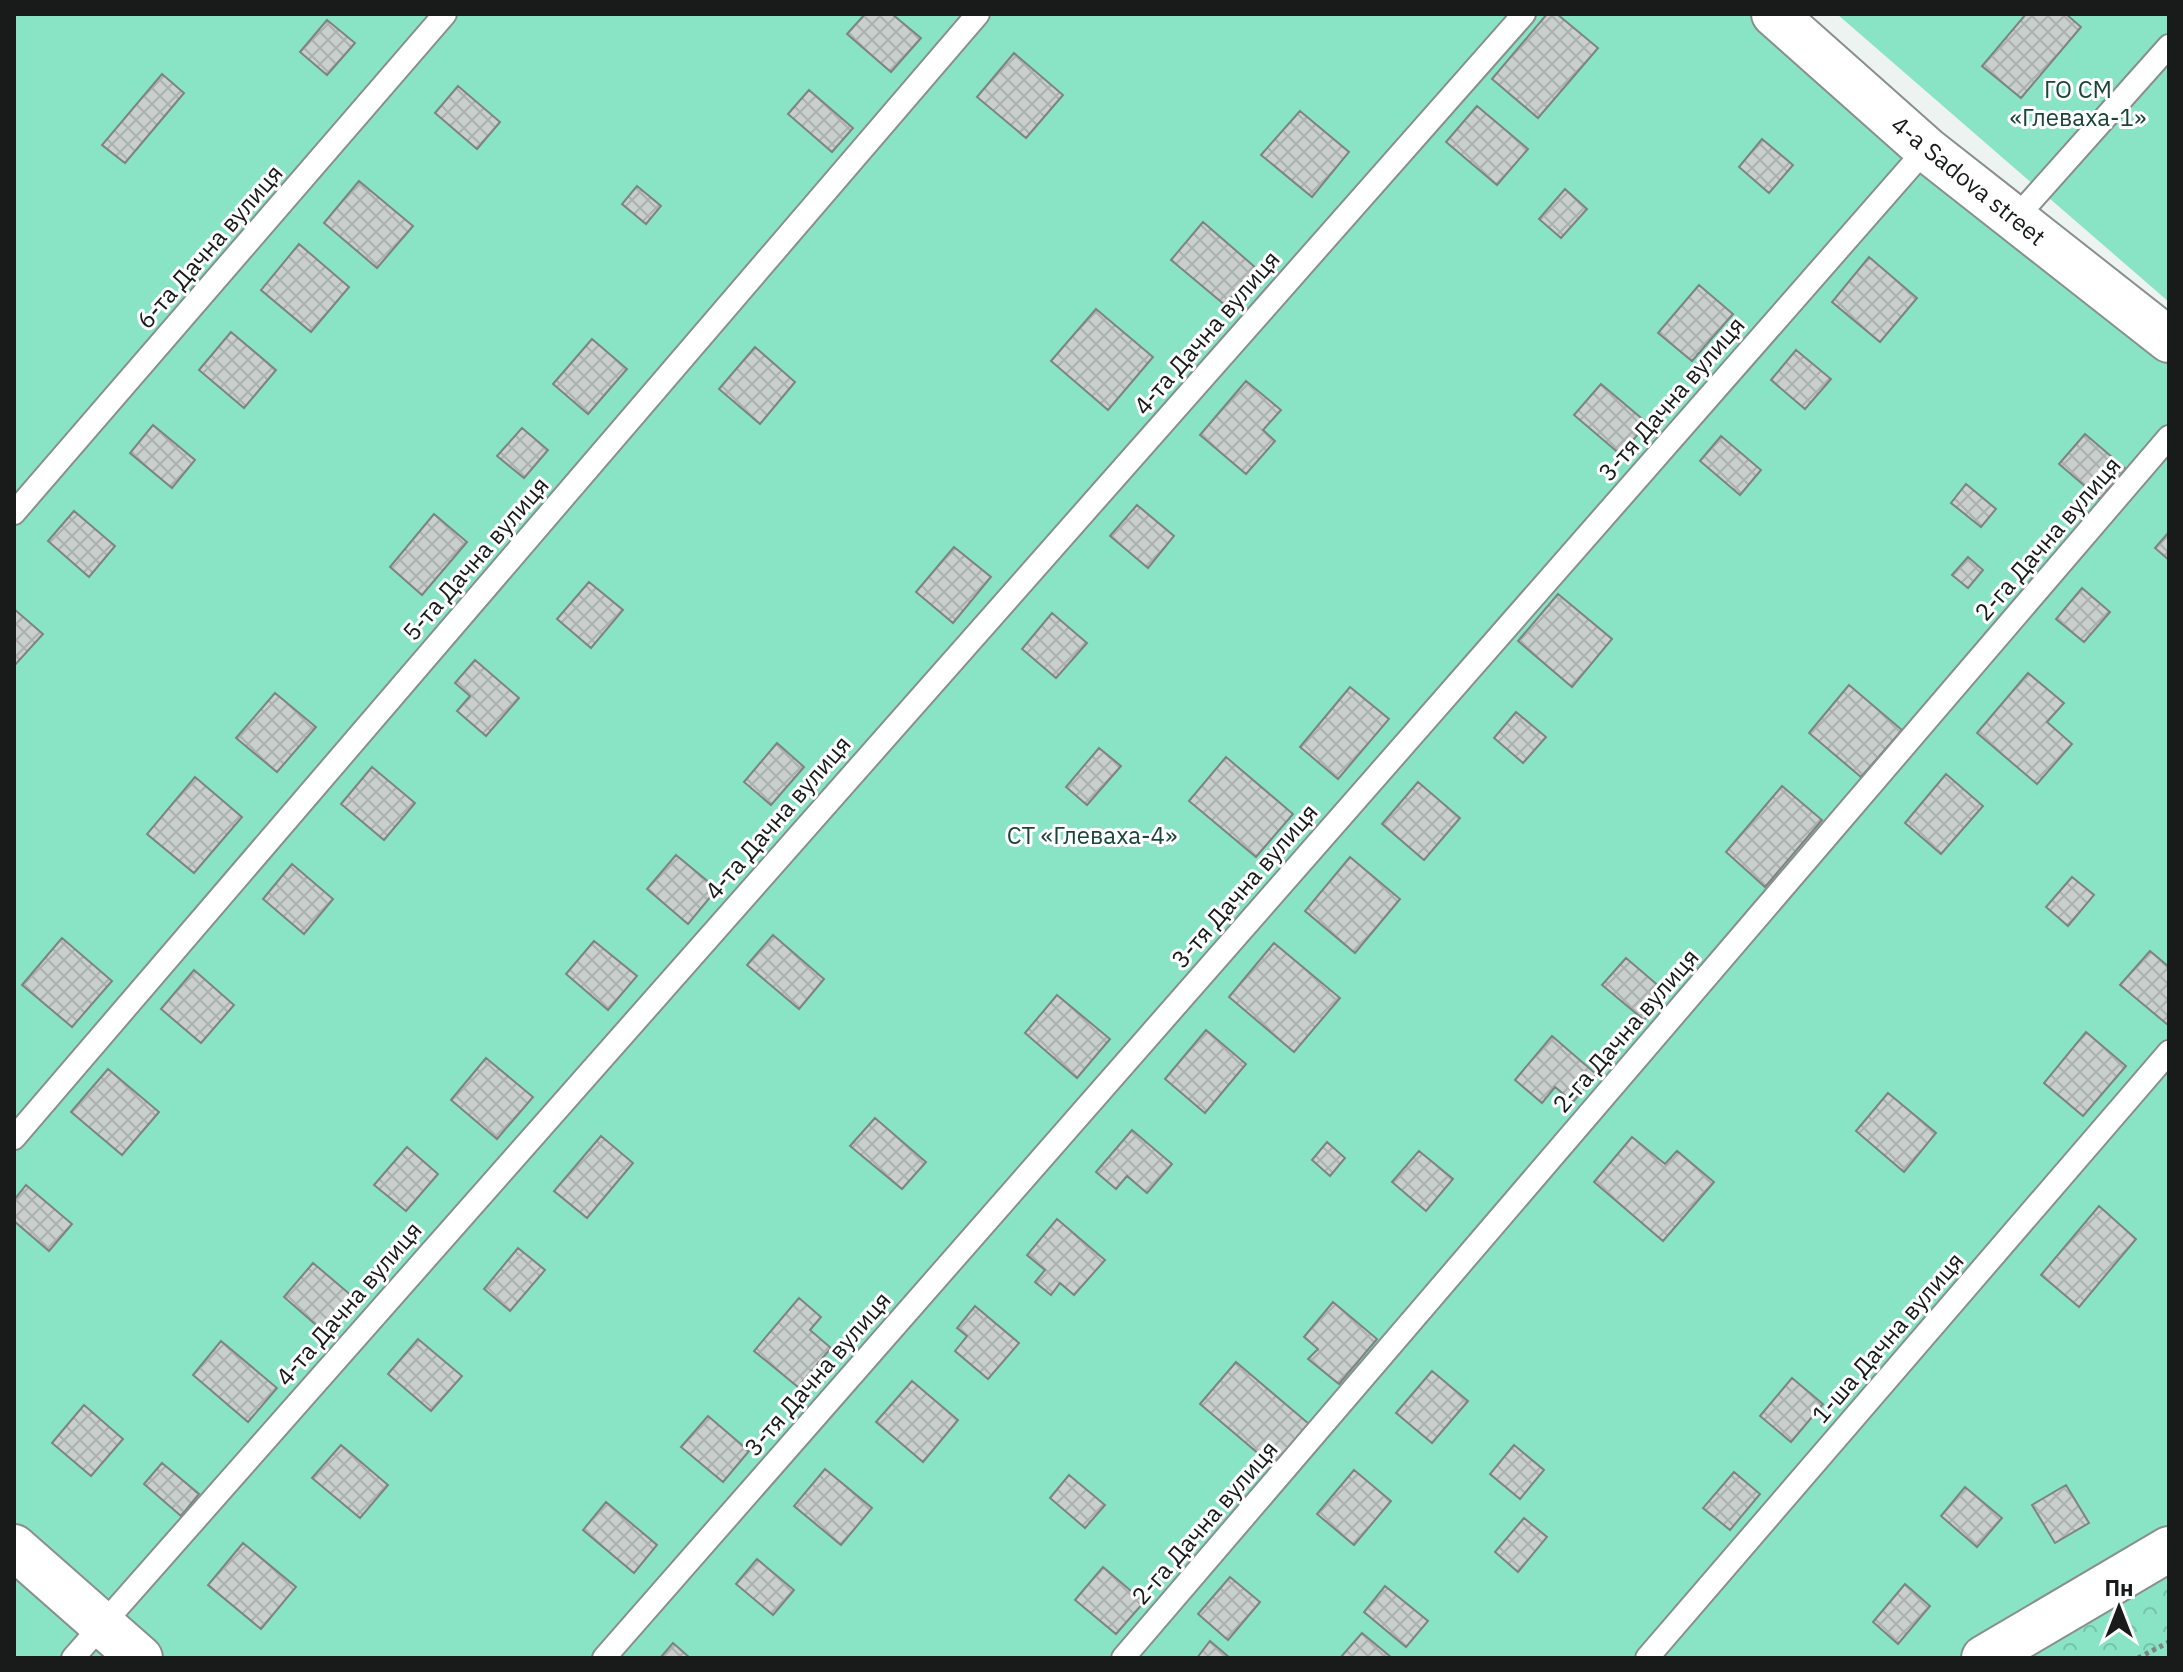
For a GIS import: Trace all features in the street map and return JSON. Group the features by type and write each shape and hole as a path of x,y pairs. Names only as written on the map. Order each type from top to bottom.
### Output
{"street":[{"name":"4-a Sadova street","path":"1774,14 1926,149 2169,340"},
{"path":"14,1547 140,1658"},
{"path":"1984,1658 2169,1549"}],"lane":[{"name":"6-та Дачна вулиця","path":"14,513 445,14"},
{"name":"5-та Дачна вулиця","path":"14,1138 978,14"},
{"name":"4-та Дачна вулиця","path":"73,1658 1524,14"},
{"path":"2014,220 2169,46"},
{"name":"3-тя Дачна вулиця","path":"604,1658 1926,149"},
{"name":"2-га Дачна вулиця","path":"1123,1658 2169,437"},
{"name":"1-ша Дачна вулиця","path":"1647,1658 2169,1052"}],"path":[{"path":"2138,1658 2169,1642"}],"green space":[{"name":"СТ «Глеваха-4»","path":"14,14 1795,14 2169,342 2169,1530 1957,1658 14,1658"},
{"name":"ГО СМ «Глеваха-1»","path":"1837,14 2169,14 2169,302"},
{"path":"2169,1571 2169,1658 2024,1658"}],"building":[{"path":"865,14 892,14 921,38 891,72 847,34"},
{"path":"1547,14 1557,14 1598,48 1538,118 1492,79"},
{"path":"2026,14 2066,14 2081,27 2021,98 1982,66"},
{"path":"327,20 355,43 327,75 300,52"},
{"path":"1014,53 1063,95 1026,138 977,97"},
{"path":"162,74 184,93 125,163 102,145"},
{"path":"458,86 500,122 477,149 435,113"},
{"path":"809,90 853,128 832,152 788,114"},
{"path":"1477,106 1528,149 1497,185 1446,142"},
{"path":"1300,111 1349,152 1312,197 1261,155"},
{"path":"1762,139 1793,165 1769,193 1739,167"},
{"path":"359,181 413,226 377,268 324,223"},
{"path":"637,186 661,206 646,224 622,204"},
{"path":"1565,189 1587,209 1561,238 1539,219"},
{"path":"1203,222 1256,268 1225,305 1171,260"},
{"path":"299,244 349,287 311,332 261,290"},
{"path":"1869,257 1917,298 1880,342 1832,302"},
{"path":"1699,285 1733,314 1692,361 1658,333"},
{"path":"1096,309 1153,357 1108,410 1051,361"},
{"path":"231,332 276,370 244,408 199,370"},
{"path":"592,339 627,369 588,414 553,384"},
{"path":"755,347 795,382 760,424 719,389"},
{"path":"1796,350 1831,379 1805,409 1771,380"},
{"path":"1246,381 1281,410 1263,430 1275,441 1246,474 1200,435"},
{"path":"1601,384 1647,423 1621,455 1574,415"},
{"path":"153,425 195,460 172,488 130,453"},
{"path":"522,428 548,450 524,478 497,456"},
{"path":"2085,434 2126,469 2100,499 2059,464"},
{"path":"1721,436 1761,470 1740,495 1700,461"},
{"path":"1966,484 1996,509 1981,527 1951,503"},
{"path":"1137,505 1174,536 1148,568 1110,536"},
{"path":"74,511 115,546 89,577 48,541"},
{"path":"434,514 467,542 422,595 390,567"},
{"path":"2169,532 2169,560 2155,548"},
{"path":"954,547 991,577 953,623 916,592"},
{"path":"1968,557 1983,570 1968,588 1952,575"},
{"path":"589,582 623,610 591,648 557,619"},
{"path":"2082,588 2110,612 2084,642 2056,619"},
{"path":"1558,594 1612,639 1572,687 1518,641"},
{"path":"14,609 43,634 14,666"},
{"path":"1052,613 1087,643 1056,678 1022,649"},
{"path":"475,660 519,698 486,736 457,711 470,696 455,683"},
{"path":"2028,673 2064,703 2047,722 2072,744 2037,784 1977,733"},
{"path":"1849,685 1902,730 1861,777 1809,733"},
{"path":"1350,687 1389,719 1338,779 1300,747"},
{"path":"275,693 316,727 277,772 236,738"},
{"path":"1516,712 1546,737 1523,763 1494,738"},
{"path":"777,743 804,767 771,805 744,782"},
{"path":"1099,748 1121,766 1087,805 1066,787"},
{"path":"1226,757 1293,814 1256,857 1189,801"},
{"path":"372,767 415,803 384,840 341,804"},
{"path":"1946,774 1983,806 1941,854 1905,823"},
{"path":"195,777 242,817 194,873 147,834"},
{"path":"1418,782 1460,818 1424,860 1382,824"},
{"path":"1782,786 1822,820 1765,887 1726,852"},
{"path":"676,855 717,889 688,924 647,889"},
{"path":"1350,857 1400,899 1355,953 1305,911"},
{"path":"292,864 333,899 304,934 263,899"},
{"path":"2072,877 2094,895 2068,926 2046,907"},
{"path":"773,935 824,979 799,1009 747,965"},
{"path":"62,938 112,981 72,1027 22,985"},
{"path":"594,941 637,976 608,1010 566,974"},
{"path":"1274,943 1340,998 1294,1052 1229,997"},
{"path":"2150,951 2169,967 2168,1025 2120,985"},
{"path":"1626,958 1667,993 1644,1020 1602,985"},
{"path":"194,970 234,1005 201,1043 161,1009"},
{"path":"1057,995 1110,1039 1077,1078 1025,1033"},
{"path":"1206,1030 1246,1064 1205,1113 1165,1079"},
{"path":"2086,1032 2126,1066 2083,1116 2044,1083"},
{"path":"1552,1036 1596,1074 1573,1102 1555,1087 1542,1103 1515,1080"},
{"path":"486,1058 533,1097 497,1139 451,1100"},
{"path":"108,1069 159,1112 122,1155 71,1112"},
{"path":"1888,1093 1936,1133 1904,1172 1856,1131"},
{"path":"875,1118 926,1162 902,1189 850,1146"},
{"path":"1132,1130 1172,1164 1147,1193 1127,1176 1116,1189 1096,1172"},
{"path":"601,1136 633,1163 587,1218 554,1191"},
{"path":"1632,1137 1665,1164 1677,1151 1714,1182 1663,1241 1594,1182"},
{"path":"1327,1142 1345,1158 1330,1176 1312,1160"},
{"path":"407,1147 438,1174 406,1211 374,1185"},
{"path":"1419,1151 1453,1179 1426,1211 1392,1182"},
{"path":"26,1185 72,1224 49,1251 14,1221 14,1200"},
{"path":"2099,1206 2136,1239 2079,1307 2041,1275"},
{"path":"1057,1219 1105,1260 1074,1295 1060,1283 1051,1295 1035,1282 1045,1270 1027,1255"},
{"path":"518,1248 545,1270 510,1311 484,1289"},
{"path":"313,1263 352,1296 323,1331 284,1297"},
{"path":"799,1298 821,1317 810,1330 831,1348 798,1387 754,1351"},
{"path":"1333,1302 1377,1339 1339,1384 1308,1359 1318,1349 1304,1337"},
{"path":"975,1306 1019,1343 988,1379 955,1351 967,1336 957,1328"},
{"path":"418,1339 462,1376 431,1411 388,1374"},
{"path":"221,1341 277,1388 248,1422 193,1375"},
{"path":"1236,1362 1309,1424 1273,1466 1200,1404"},
{"path":"1432,1371 1468,1401 1432,1443 1396,1413"},
{"path":"1792,1378 1823,1404 1791,1442 1760,1416"},
{"path":"912,1381 958,1420 923,1462 876,1422"},
{"path":"84,1405 123,1439 91,1476 52,1443"},
{"path":"708,1416 749,1451 723,1482 681,1447"},
{"path":"341,1445 388,1485 360,1518 312,1478"},
{"path":"1514,1445 1544,1470 1520,1499 1490,1474"},
{"path":"162,1463 199,1494 181,1516 144,1484"},
{"path":"825,1469 872,1508 841,1545 794,1506"},
{"path":"1354,1470 1391,1501 1354,1545 1317,1514"},
{"path":"1734,1472 1760,1494 1730,1530 1703,1508"},
{"path":"1069,1475 1105,1505 1085,1528 1050,1498"},
{"path":"2066,1485 2089,1523 2055,1543 2032,1505"},
{"path":"1965,1487 2002,1518 1977,1547 1941,1516"},
{"path":"606,1502 657,1545 634,1573 583,1530"},
{"path":"1524,1518 1547,1537 1518,1572 1495,1552"},
{"path":"243,1543 296,1587 261,1629 208,1585"},
{"path":"757,1559 794,1590 773,1615 736,1584"},
{"path":"1103,1567 1144,1602 1116,1634 1075,1600"},
{"path":"1230,1577 1260,1602 1228,1640 1198,1614"},
{"path":"1905,1584 1930,1606 1898,1644 1873,1622"},
{"path":"1385,1586 1428,1621 1406,1647 1364,1612"},
{"path":"1362,1633 1392,1658 1340,1658"},
{"path":"1210,1641 1230,1658 1197,1658"},
{"path":"673,1643 690,1658 660,1658"}]}
